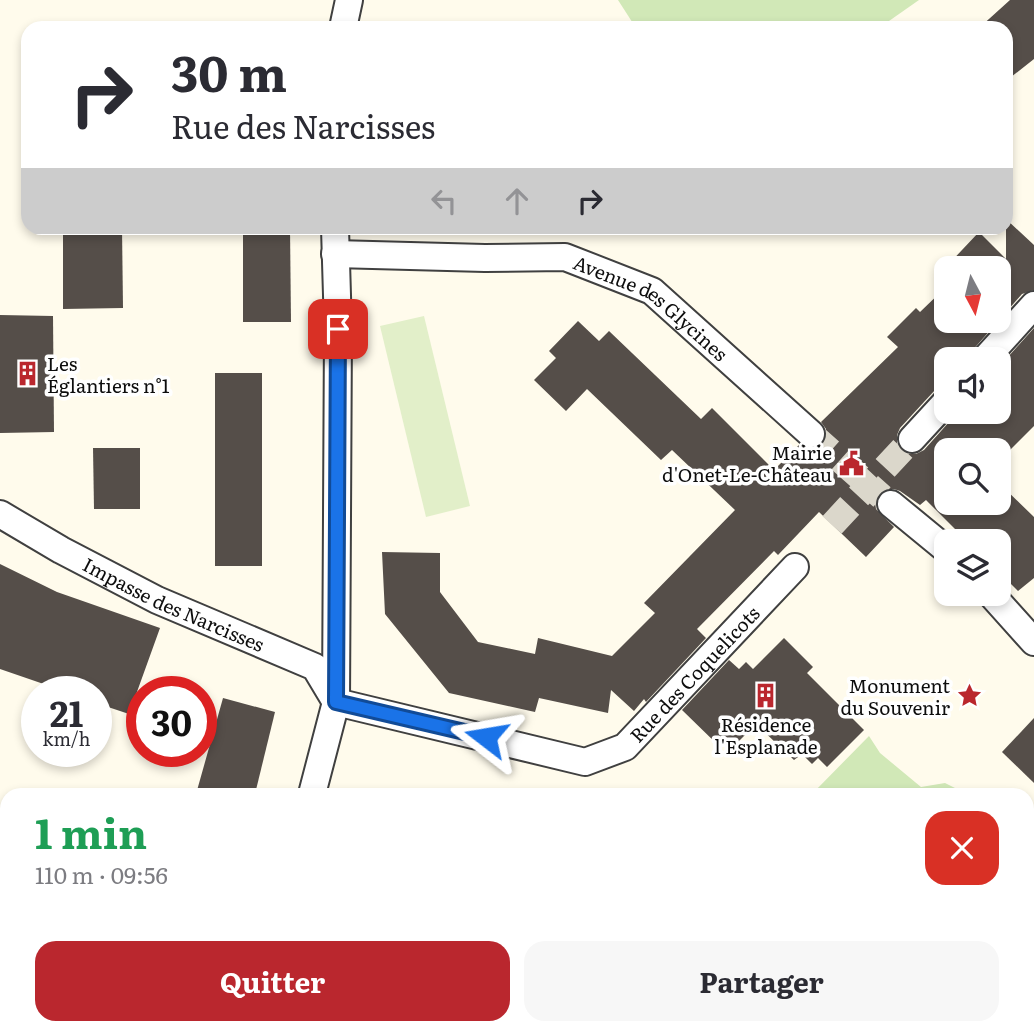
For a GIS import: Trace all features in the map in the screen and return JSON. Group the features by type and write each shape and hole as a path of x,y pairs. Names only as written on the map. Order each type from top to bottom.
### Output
{"street":[{"path":"344,21 349,0"},
{"path":"314,788 336,702 338,329 335,241"},
{"name":"Avenue des Glycines","path":"335,241 485,258 565,257 652,291 811,433"},
{"path":"996,347 1034,305"},
{"path":"912,439 934,415"},
{"path":"891,505 934,540"},
{"name":"Impasse des Narcisses","path":"0,514 61,550 157,600 315,667 336,702"},
{"name":"Rue des Coquelicots","path":"336,702 585,762 625,747 795,567"},
{"path":"1002,606 1034,642"}],"green space":[{"path":"618,0 919,0 889,21 632,21"},
{"path":"424,316 470,506 426,517 380,326"},
{"path":"869,736 880,753 921,787 945,783 955,788 818,788"}],"building":[{"path":"1010,0 1034,0 1034,59 1013,76 1013,21 987,21"},
{"path":"1013,226 1034,245 1034,290 1022,294 1012,305 1012,256 1006,256 1006,235 1013,235"},
{"path":"63,235 122,235 123,308 63,309"},
{"path":"243,235 290,235 291,322 243,322"},
{"path":"976,235 982,235 1003,256 956,256"},
{"path":"934,299 934,333 988,333 975,347 934,347 934,391 900,428 897,435 897,443 902,451 908,454 924,450 934,439 934,508 926,500 920,505 900,491 886,489 878,495 876,509 894,527 866,557 819,512 778,555 774,551 697,629 706,638 646,702 644,699 634,711 611,690 608,713 539,698 535,712 449,693 385,614 382,552 440,553 440,592 478,642 535,654 538,638 612,656 655,613 644,603 735,510 672,450 661,460 587,389 566,411 534,380 556,358 549,351 578,321 599,341 609,331 701,419 712,408 774,470 799,445 816,449 822,445 826,429 821,422 898,347 887,337 916,308 920,312"},
{"name":"Les Églantiers n°1","path":"0,315 53,316 54,432 0,433"},
{"path":"1034,328 1034,426 1011,449 1011,438 935,438 947,424 1011,424 1011,354"},
{"path":"215,373 262,373 262,566 215,566"},
{"path":"93,448 140,448 140,509 94,509"},
{"path":"1011,495 1034,517 1034,578 1018,591 1011,584 1011,529 955,529 941,515 1011,515"},
{"path":"0,564 57,592 160,628 143,676 126,676 126,713 112,708 112,676 21,676 0,669"},
{"name":"Résidence l'Esplanade","path":"784,638 813,667 807,673 864,730 827,767 818,758 812,764 802,754 794,760 756,724 736,744 730,738 721,748 682,710 729,660 739,669 746,662 753,669"},
{"path":"223,698 275,712 256,788 198,788 204,767 217,767 217,719"},
{"path":"1034,718 1034,783 1002,752"}],"tunnel":[{"path":"811,434 882,497"},
{"path":"832,525 912,439"}],"place":[{"name":"Les Églantiers n°1","path":"27,374"},
{"name":"Mairie d'Onet-Le-Château","path":"852,463"},
{"name":"Résidence l'Esplanade","path":"766,696"},
{"name":"Monument du Souvenir","path":"970,696"}],"route":[{"path":"338,329 336,702 486,737"}]}
